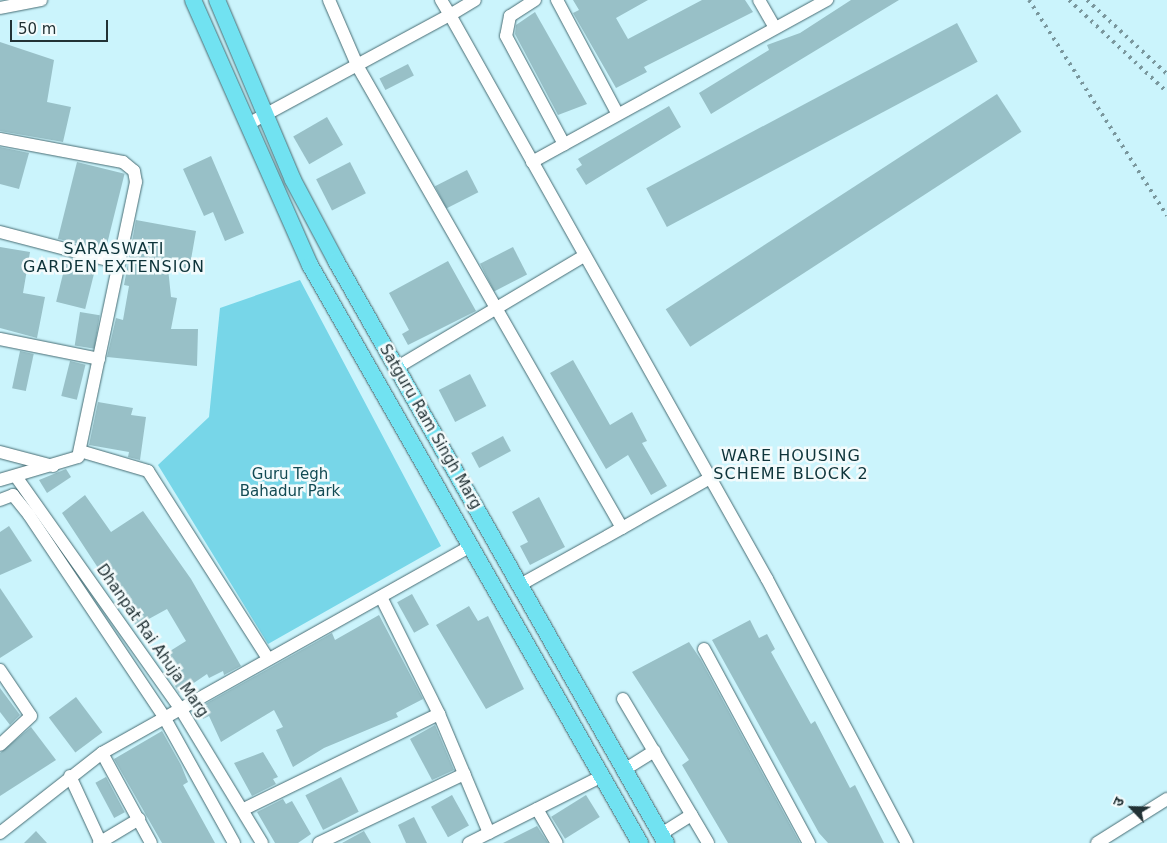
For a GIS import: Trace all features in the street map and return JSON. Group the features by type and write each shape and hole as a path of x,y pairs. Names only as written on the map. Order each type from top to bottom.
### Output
{"main road":[{"name":"Satguru Ram Singh Marg","path":"194,0 310,266 640,843"},
{"name":"Satguru Ram Singh Marg","path":"217,0 293,180 396,368 663,839"}],"street":[{"path":"0,8 41,0"},
{"path":"329,0 358,67 622,528"},
{"path":"441,0 710,478 908,843"},
{"path":"248,124 266,117 358,67 475,0"},
{"path":"535,0 510,16 506,36 564,144"},
{"path":"557,0 618,113"},
{"path":"759,0 774,26"},
{"path":"532,162 774,26 823,1"},
{"path":"0,140 129,166 136,182 80,451 74,460 17,478 0,480"},
{"path":"0,232 119,263"},
{"path":"396,368 496,306 584,256"},
{"path":"0,340 99,359"},
{"path":"80,451 148,471 268,658"},
{"path":"0,452 55,466"},
{"path":"0,500 13,495 17,478"},
{"name":"Dhanpat Rai Ahuja Marg","path":"17,478 180,708 244,809 262,843"},
{"path":"520,585 710,478"},
{"name":"Dhanpat Rai Ahuja Marg","path":"13,495 164,717 234,843"},
{"path":"0,833 70,776 102,753 470,546"},
{"path":"381,597 439,714 489,833"},
{"path":"704,649 809,843"},
{"path":"0,670 31,716 0,745"},
{"path":"623,698 708,843"},
{"path":"244,809 439,714"},
{"path":"624,770 654,751"},
{"path":"102,753 152,843"},
{"path":"319,843 464,774"},
{"path":"70,776 100,842 139,819"},
{"path":"469,843 602,776"},
{"path":"1096,843 1167,799"},
{"path":"537,809 557,843"},
{"path":"663,839 691,815"}],"green space":[{"name":"Guru Tegh Bahadur Park","path":"300,280 441,546 268,644 158,465 209,417 220,308"}],"building":[{"path":"573,0 648,0 616,18 628,39 702,0 745,0 753,12 644,67 647,72 616,88 573,13 579,10"},
{"path":"851,0 899,0 711,114 699,93 769,50 767,45 800,33"},
{"path":"535,12 587,104 558,115 515,34 516,25"},
{"path":"957,23 978,62 667,227 646,188"},
{"path":"0,42 54,60 47,102 71,107 63,142 0,131"},
{"path":"408,64 414,76 385,90 379,79"},
{"path":"997,94 1022,132 690,347 666,309"},
{"path":"669,106 681,127 586,185 576,169 582,165 578,159"},
{"path":"327,117 343,145 309,164 293,136"},
{"path":"0,147 29,153 19,189 0,184"},
{"path":"211,156 244,233 225,241 213,212 204,216 183,169"},
{"path":"77,162 125,174 105,251 58,239"},
{"path":"350,162 366,193 332,210 316,179"},
{"path":"467,170 478,192 446,209 435,186"},
{"path":"136,220 196,231 189,271 168,268 171,297 177,298 171,329 198,329 197,366 107,357 116,318 123,320 129,286 124,285"},
{"path":"0,247 30,252 23,293 45,297 37,338 0,328"},
{"path":"513,247 527,275 494,291 480,264"},
{"path":"67,258 96,265 85,309 56,302"},
{"path":"448,261 476,311 408,345 402,334 409,330 389,293"},
{"path":"80,312 100,315 94,349 75,346"},
{"path":"20,351 34,354 26,391 12,388"},
{"path":"573,360 610,425 632,412 647,441 642,443 667,486 651,495 628,455 606,469 550,373"},
{"path":"70,361 86,365 77,400 61,396"},
{"path":"470,374 486,406 455,422 439,390"},
{"path":"98,402 133,408 131,415 146,417 140,460 128,457 129,452 89,445"},
{"path":"503,436 511,451 479,468 471,453"},
{"path":"66,469 71,477 47,493 39,480"},
{"path":"85,495 111,532 143,511 191,579 241,666 224,675 223,671 209,678 207,674 179,693 159,658 186,641 167,609 136,626 106,572 102,574 62,513"},
{"path":"539,497 565,547 530,565 520,546 528,542 512,512"},
{"path":"9,526 32,561 0,575 0,532"},
{"path":"0,588 33,637 0,658"},
{"path":"412,594 429,625 414,633 397,602"},
{"path":"469,606 478,621 488,616 524,689 486,709 436,625"},
{"path":"379,615 423,699 396,713 398,717 324,748 293,767 276,730 283,727 274,710 221,742 209,716 203,719 198,708 332,633 335,640"},
{"path":"750,620 759,638 767,634 775,649 771,652 811,724 815,721 850,788 855,785 884,843 828,843 819,833 712,640"},
{"path":"689,642 701,660 800,843 728,843 682,765 689,760 632,672"},
{"path":"0,688 20,715 10,725 0,712"},
{"path":"76,697 102,732 75,753 49,717"},
{"path":"435,725 454,770 432,780 410,739"},
{"path":"31,727 56,760 0,796 0,753"},
{"path":"162,731 188,782 183,785 215,843 162,843 114,759"},
{"path":"263,752 278,777 273,779 276,784 252,796 234,763"},
{"path":"106,777 125,812 114,818 95,783"},
{"path":"341,777 359,812 323,830 305,795"},
{"path":"452,795 469,826 448,837 431,807"},
{"path":"586,795 600,817 565,839 551,817"},
{"path":"283,799 286,804 292,801 311,834 298,843 275,843 257,812"},
{"path":"414,817 427,843 406,843 398,825"},
{"path":"537,826 548,843 503,843"},
{"path":"36,831 47,843 24,843"},
{"path":"364,831 371,843 342,843"}],"railway":[{"path":"1029,0 1167,216"},
{"path":"1069,0 1167,92"},
{"path":"1087,0 1167,74"}],"district":[{"name":"SARASWATI GARDEN EXTENSION","path":"114,258"},
{"name":"WARE HOUSING SCHEME BLOCK 2","path":"791,465"}]}
